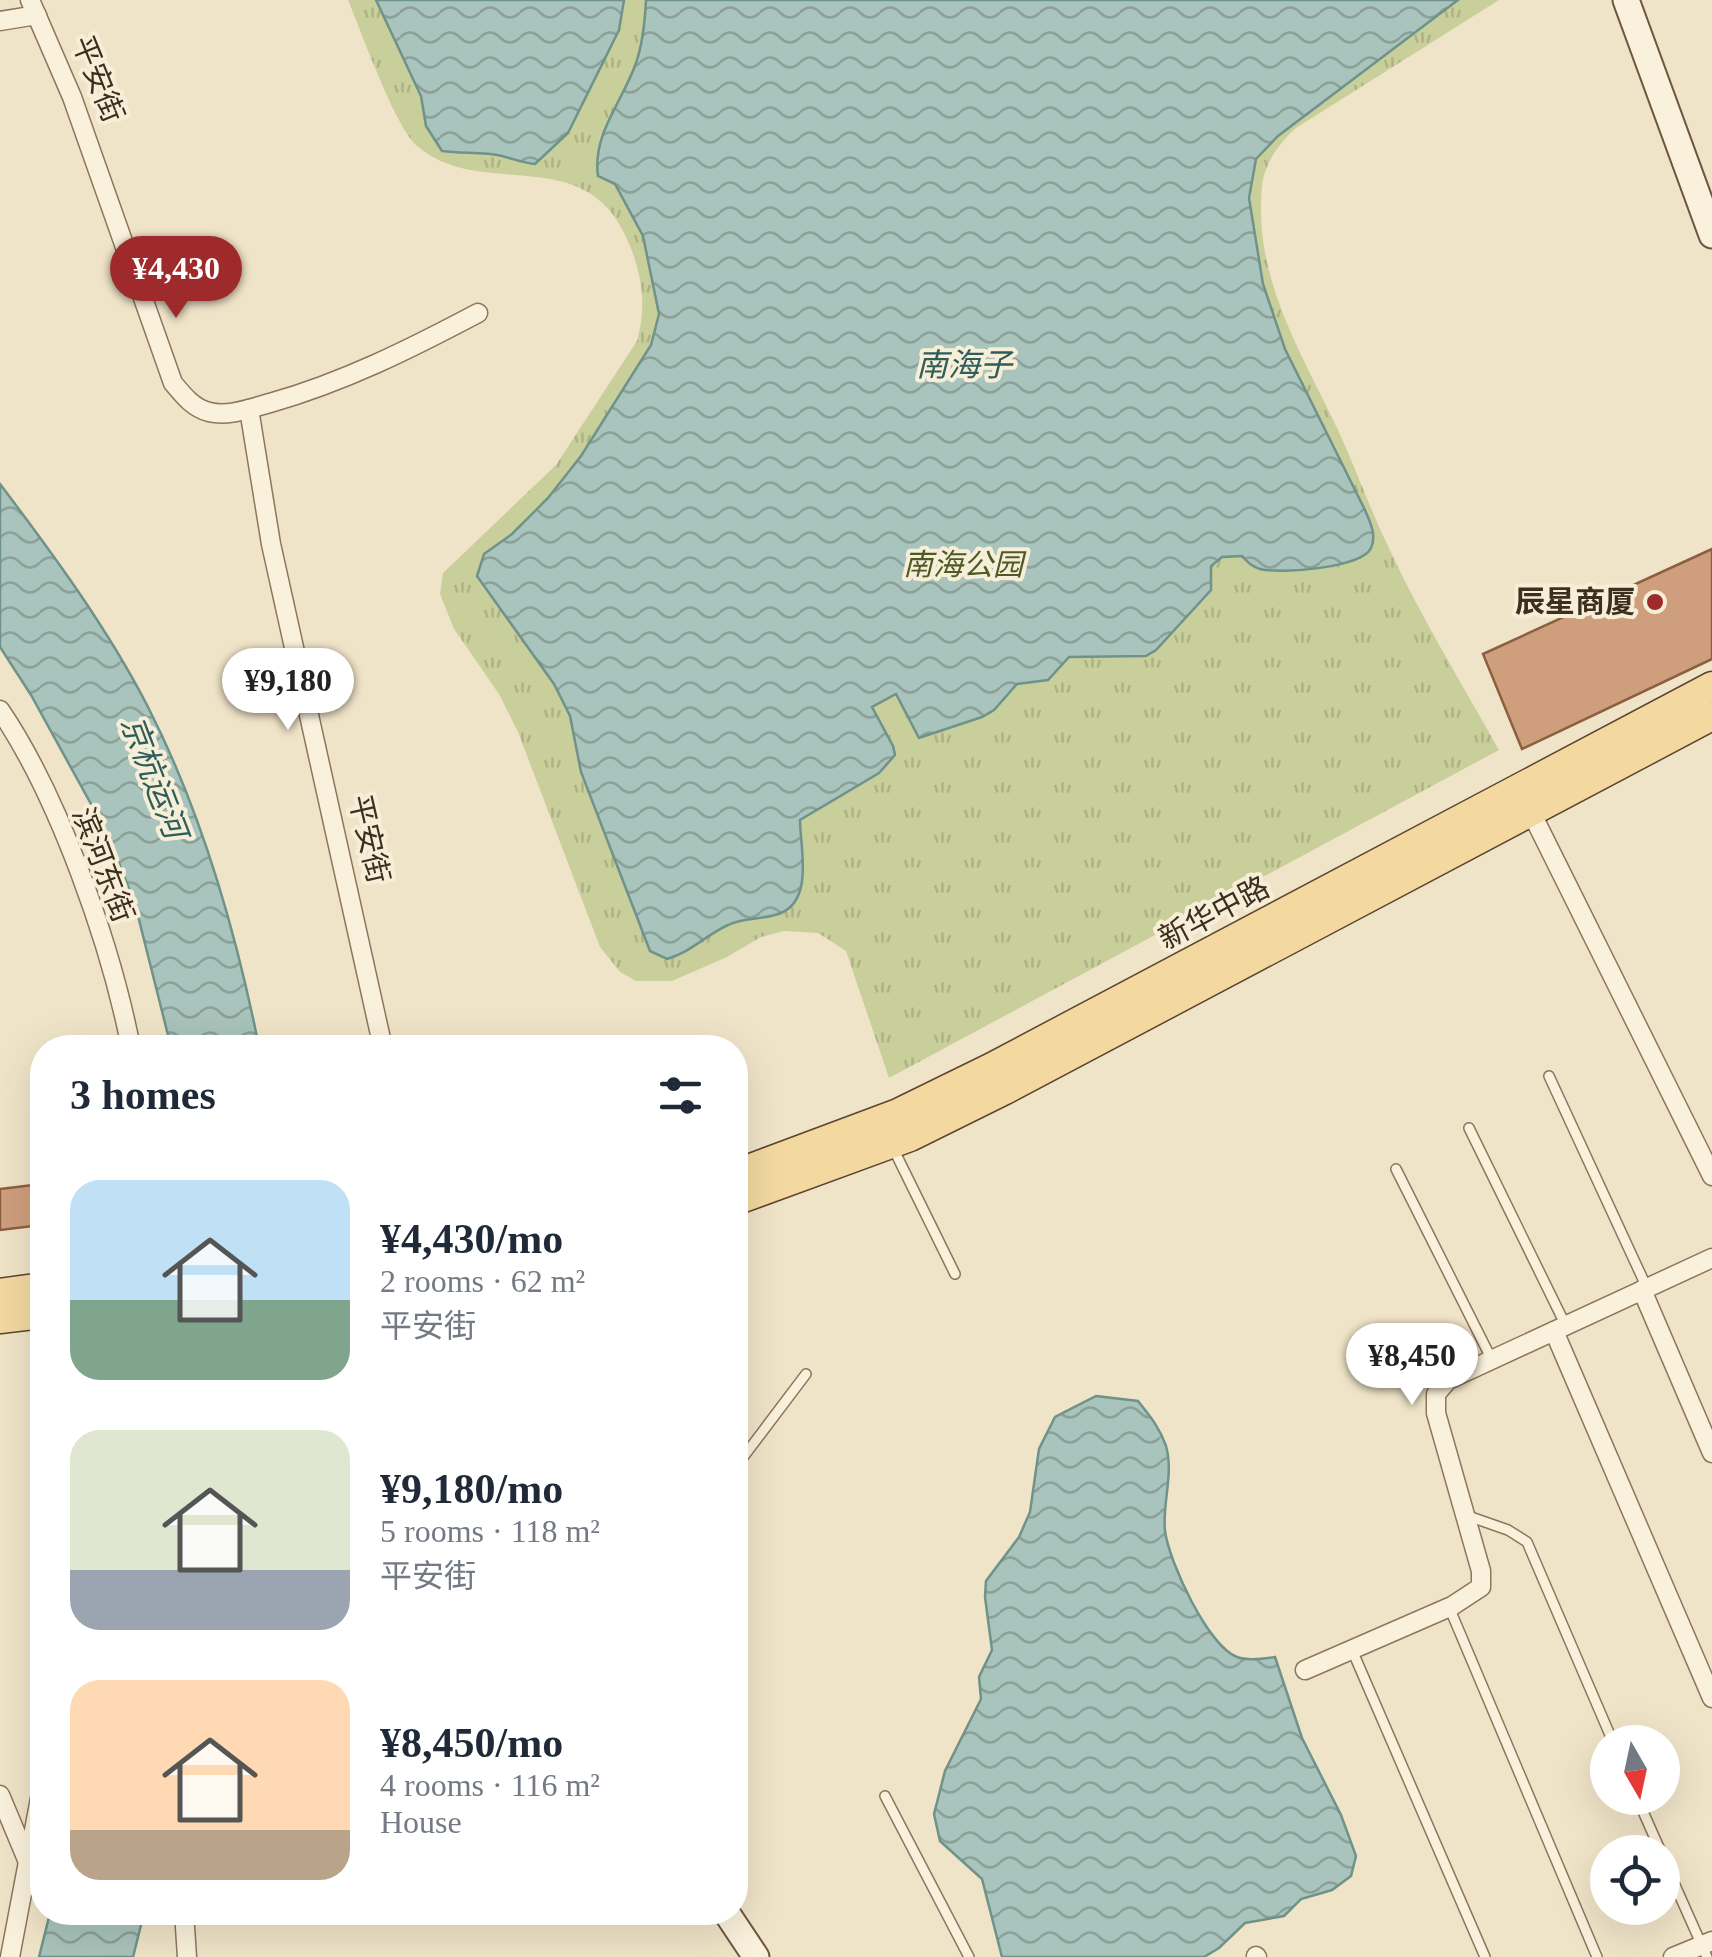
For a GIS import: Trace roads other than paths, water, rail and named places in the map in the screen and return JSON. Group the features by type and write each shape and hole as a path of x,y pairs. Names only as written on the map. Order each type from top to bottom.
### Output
{"main road":[{"path":"1626,0 1712,235"},
{"name":"新华中路","path":"748,1169 898,1113 976,1075 1712,686"},
{"name":"新华中路","path":"748,1196 891,1145 1005,1090 1712,716"},
{"path":"0,1292 30,1289"},
{"path":"0,1319 30,1315"},
{"path":"735,1925 756,1957"}],"street":[{"path":"0,21 34,7"},
{"name":"平安街","path":"34,7 72,97 173,383 190,403 209,412 236,412 324,388 478,313"},
{"name":"平安街","path":"249,409 271,544 380,1035"},
{"name":"滨河东街","path":"0,710 59,822 120,992 128,1035"},
{"path":"1531,812 1712,1176"},
{"path":"1304,1670 1450,1608 1481,1587 1481,1571 1440,1432 1436,1394 1448,1380 1712,1258"},
{"path":"1645,1289 1712,1453"},
{"path":"1560,1328 1712,1698"},
{"path":"0,1795 28,1862"},
{"path":"10,1957 30,1851"},
{"path":"185,1925 186,1957"},
{"path":"1673,1957 1707,1948"}],"lane":[{"path":"1549,1076 1645,1289"},
{"path":"1469,1128 1560,1328"},
{"path":"891,1145 955,1274"},
{"path":"1396,1169 1492,1360"},
{"path":"748,1451 806,1374"},
{"path":"1465,1515 1508,1530 1526,1542 1607,1725"},
{"path":"1450,1608 1596,1957"},
{"path":"1352,1650 1485,1957"},
{"path":"885,1796 968,1957"},
{"path":"1680,1892 1707,1948"}],"water":[{"path":"376,0 624,0 619,30 568,133 535,164 495,154 442,151 426,126 421,96"},
{"name":"南海子","path":"646,0 1458,0 1278,136 1256,159 1249,198 1263,284 1285,349 1365,510 1373,533 1371,548 1353,560 1302,570 1260,569 1242,556 1222,557 1211,566 1211,590 1146,656 1069,657 1048,680 1017,684 994,710 982,717 919,738 896,694 872,707 895,755 879,773 800,820 802,884 791,906 781,913 728,925 667,959 650,951 581,772 570,716 554,684 477,576 484,554 512,534 548,498 581,456 651,345 659,314 643,236 615,184 598,176 597,161 604,132 638,55"},
{"name":"京杭运河","path":"0,484 98,621 167,747 215,874 256,1035 168,1035 135,904 108,835 0,647"},
{"path":"1096,1396 1138,1401 1158,1428 1168,1457 1165,1531 1182,1582 1214,1637 1226,1650 1246,1659 1275,1657 1302,1738 1341,1815 1356,1856 1351,1876 1332,1890 1301,1899 1284,1916 1245,1923 1204,1957 1002,1957 982,1879 940,1841 934,1814 945,1771 981,1699 979,1677 992,1650 986,1581 1019,1537 1030,1512 1039,1449 1055,1417"},
{"path":"47,1925 141,1925 133,1957 39,1957"}],"place":[{"name":"辰星商厦","path":"1655,602"}],"park label":[{"name":"南海公园","path":"963,565"}]}
